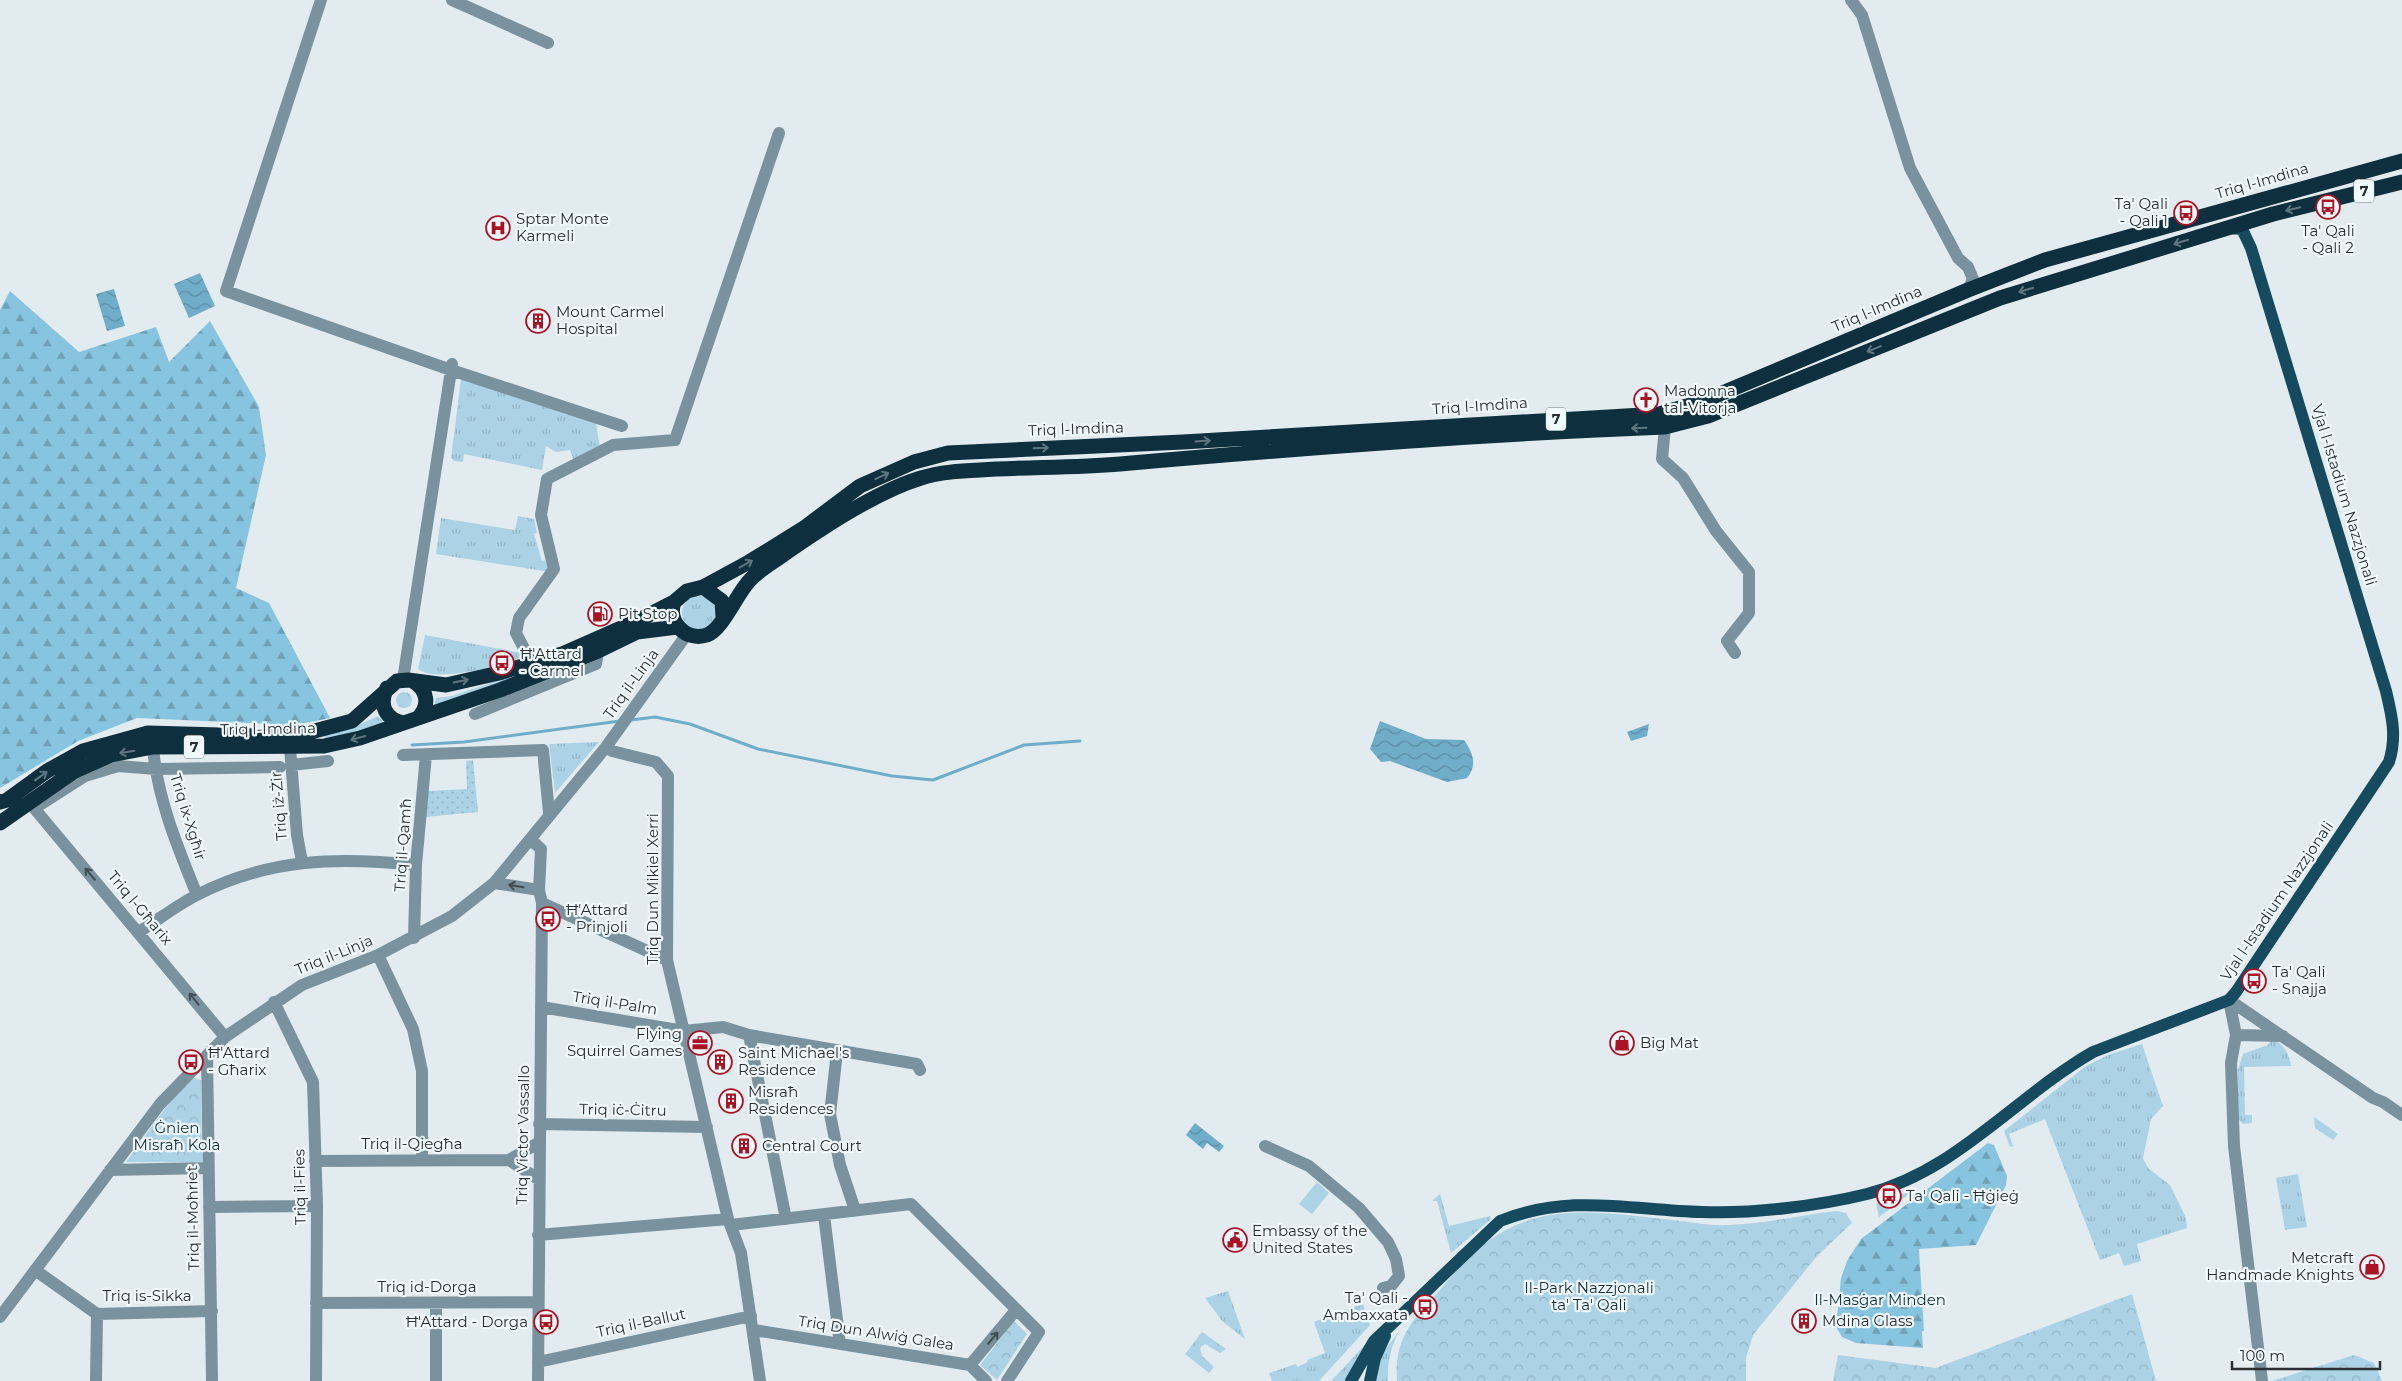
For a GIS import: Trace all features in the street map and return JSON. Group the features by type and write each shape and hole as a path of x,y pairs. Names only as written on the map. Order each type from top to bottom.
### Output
{"highway":[{"name":"Triq l-Imdina","path":"0,802 7,800 47,771 83,751 148,733 292,737 352,721 387,688 408,680 446,685 532,664 562,654 674,602 687,591 703,587 804,528 860,486 914,462 948,453 1183,442 1659,414 1700,402 1968,290 2045,260 2402,161"},
{"name":"Triq l-Imdina","path":"0,823 32,805 73,772 110,755 153,747 290,748 324,746 360,738 411,720 505,695 637,632 682,630 696,636 706,635 714,631 750,578 812,535 896,487 922,477 950,472 1118,464 1392,441 1665,427 1708,416 2000,298 2261,218 2402,182"},
{"path":"703,587 722,601 723,617"},
{"path":"674,602 671,610 682,630"},
{"path":"387,688 382,701 386,714 392,719 411,720 425,709 426,698 422,688 408,680"}],"main road":[{"path":"2251,248 2254,228 2261,218"},
{"path":"2227,228 2242,229 2251,248"},
{"name":"Vjal l-Istadium Nazzjonali","path":"1394,1324 1442,1274 1500,1221 1525,1211 1590,1204 1678,1212 1730,1212 1834,1200 1885,1188 1932,1168 1954,1154 1991,1128 2073,1064 2093,1052 2230,1000 2380,777 2398,740 2386,691 2251,248"},
{"path":"1352,1381 1374,1341 1394,1324"},
{"path":"1370,1381 1375,1358 1394,1324"}],"street":[{"path":"321,0 226,291 622,426"},
{"path":"452,0 548,43"},
{"path":"1851,0 1862,15 1910,168 1958,258 1968,267 1973,279 1968,290"},
{"path":"532,664 516,633 519,618 554,569 541,515 547,479 613,445 675,440 780,134"},
{"path":"408,680 452,367"},
{"path":"1665,427 1662,459 1683,478 1716,532 1749,572 1749,613 1727,641 1735,654"},
{"name":"Triq il-Linja","path":"0,1317 160,1104 225,1037 274,1002 302,985 378,955 414,938 452,916 494,883 606,747 682,630"},
{"path":"475,714 505,695"},
{"name":"Triq ix-Xgħir","path":"153,747 156,769 175,840 196,895"},
{"name":"Triq Dun Mikiel Xerri","path":"606,747 612,751 656,762 668,776 667,960 730,1222 741,1253 754,1330 760,1381"},
{"name":"Triq iż-Żir","path":"290,748 286,766 302,862"},
{"path":"403,755 544,750 550,813"},
{"name":"Triq il-Qamħ","path":"414,938 416,865 426,755"},
{"path":"32,805 85,776 118,766 156,769 286,766 328,761"},
{"name":"Triq l-Għarix","path":"32,805 225,1037"},
{"name":"Triq Victor Vassallo","path":"531,840 541,849 539,890 542,903 538,1124 538,1381"},
{"path":"139,932 196,895 250,874 302,862 364,860 416,865"},
{"path":"494,883 539,890"},
{"path":"542,903 667,960"},
{"path":"378,955 413,1029 420,1063 422,1160"},
{"path":"2230,1000 2236,1035 2231,1063 2234,1146 2262,1381"},
{"path":"2230,1000 2372,1098 2383,1102 2402,1115"},
{"name":"Triq il-Fies","path":"274,1002 313,1082 317,1206 316,1381"},
{"name":"Triq il-Palm","path":"541,1007 684,1031 722,1027 749,1035 837,1052 917,1064 920,1070"},
{"path":"749,1035 786,1219"},
{"path":"2236,1035 2283,1036"},
{"path":"837,1052 830,1114 840,1165 855,1210"},
{"name":"Triq il-Moħriet","path":"206,1055 212,1381"},
{"name":"Triq iċ-Ċitru","path":"538,1124 707,1127"},
{"path":"538,1143 509,1160 538,1179"},
{"path":"1265,1146 1310,1166 1359,1208 1388,1242 1396,1259 1399,1276 1391,1286 1382,1288"},
{"name":"Triq il-Qiegħa","path":"315,1162 509,1160"},
{"path":"110,1170 208,1168"},
{"path":"538,1235 786,1219 911,1204 1039,1332 1007,1381"},
{"path":"209,1207 317,1206"},
{"path":"824,1215 840,1344"},
{"name":"Triq is-Sikka","path":"35,1270 97,1314 212,1311"},
{"name":"Triq id-Dorga","path":"316,1303 436,1304 538,1302"},
{"path":"436,1304 436,1381"},
{"path":"970,1365 1016,1310"},
{"path":"96,1381 97,1314"},
{"name":"Triq il-Ballut","path":"538,1362 751,1316"},
{"name":"Triq Dun Alwiġ Galea","path":"754,1330 970,1365 986,1381"}],"green space":[{"path":"10,291 79,352 156,327 169,362 210,321 259,407 266,455 236,588 269,603 330,718 295,725 137,718 78,741 0,788 0,310"},
{"path":"461,379 596,423 600,448 574,461 570,450 556,452 546,446 542,470 464,454 463,462 454,461 451,458"},
{"path":"518,516 534,519 537,533 534,534 542,561 545,560 550,572 436,554 441,518 515,530"},
{"path":"699,596 711,601 716,613 711,625 699,630 687,625 682,613 687,601"},
{"path":"425,635 522,653 518,659 491,665 491,668 454,674 434,674 418,669"},
{"path":"520,673 520,676 434,708 436,698 452,696"},
{"path":"401,692 407,692 412,697 410,706 401,708 396,703 396,697"},
{"path":"378,716 384,723 355,733 325,739 324,734 350,729"},
{"path":"599,742 555,793 549,744"},
{"path":"473,760 478,812 425,817 428,791 467,789 466,761"},
{"path":"2272,1038 2285,1050 2291,1066 2244,1067 2245,1115 2252,1115 2252,1123 2243,1124 2238,1119 2238,1070 2243,1054 2268,1045"},
{"path":"2142,1044 2163,1106 2151,1119 2143,1158 2148,1168 2170,1185 2186,1218 2187,1228 2137,1244 2141,1261 2124,1266 2119,1253 2100,1260 2045,1119 2009,1134 2013,1146 2010,1147 2004,1131 2086,1066 2108,1055"},
{"name":"Ġnien Misraħ Kola","path":"194,1078 201,1080 202,1162 126,1162 174,1096"},
{"path":"2314,1117 2338,1134 2333,1140 2315,1128"},
{"name":"Il-Masġar Minden","path":"1988,1143 1994,1145 2007,1176 2006,1185 1976,1245 1919,1249 1924,1331 1922,1331 1923,1348 1856,1343 1842,1337 1836,1327 1841,1278 1847,1261 1861,1239"},
{"path":"2298,1174 2307,1227 2285,1230 2276,1178"},
{"path":"1317,1182 1329,1193 1312,1214 1299,1204"},
{"path":"1914,1190 1879,1217 1876,1204"},
{"path":"1440,1194 1449,1226 1490,1216 1491,1219 1451,1253 1437,1201 1432,1201"},
{"name":"Il-Park Nazzjonali ta' Ta' Qali","path":"1837,1211 1846,1213 1852,1223 1817,1256 1753,1335 1746,1358 1746,1381 1397,1381 1398,1354 1412,1322 1460,1267 1485,1243 1523,1222 1563,1214 1603,1213 1728,1225"},
{"path":"1228,1291 1245,1339 1222,1321 1205,1298"},
{"path":"2132,1294 2156,1381 1833,1381 1838,1355 1936,1368"},
{"path":"1363,1304 1370,1325 1319,1381 1272,1381 1269,1373 1296,1364 1297,1367 1308,1362 1307,1360 1325,1353 1314,1322"},
{"path":"1014,1321 1027,1334 997,1380 980,1365"},
{"path":"1400,1330 1390,1354 1388,1381 1373,1381 1376,1362"},
{"path":"1202,1332 1226,1349 1220,1353 1205,1344 1200,1348 1202,1356 1214,1367 1209,1373 1185,1354"},
{"path":"1374,1335 1348,1381 1331,1381 1333,1379"},
{"path":"2354,1355 2374,1363 2382,1381 2272,1381"}],"water":[{"path":"200,273 215,306 189,318 174,284"},
{"path":"114,289 125,326 107,331 96,294"},
{"path":"1380,721 1426,739 1464,740 1473,760 1472,769 1467,778 1447,782 1390,761 1381,762 1370,749"},
{"path":"1649,724 1647,736 1631,741 1627,732"},
{"path":"1195,1123 1224,1146 1219,1152 1207,1143 1203,1149 1186,1135"}],"waterway":[{"path":"631,720 655,717 690,724 758,749 892,776 933,780 1024,745 1080,741"},
{"path":"412,745 464,742 620,721"}],"place":[{"name":"Ta' Qali - Qali 2","path":"2328,207"},
{"name":"Ta' Qali - Qali 1","path":"2186,213"},
{"name":"Sptar Monte Karmeli","path":"498,228"},
{"name":"Mount Carmel Hospital","path":"538,321"},
{"name":"Madonna tal-Vitorja","path":"1646,400"},
{"name":"Pit Stop","path":"600,614"},
{"name":"Ħ'Attard - Carmel","path":"502,663"},
{"name":"Ħ'Attard - Prinjoli","path":"548,919"},
{"name":"Ta' Qali - Snajja","path":"2254,981"},
{"name":"Flying Squirrel Games","path":"700,1043"},
{"name":"Big Mat","path":"1622,1043"},
{"name":"Ħ'Attard - Għarix","path":"191,1062"},
{"name":"Saint Michael's Residence","path":"720,1062"},
{"name":"Misraħ Residences","path":"731,1101"},
{"name":"Central Court","path":"744,1146"},
{"name":"Ta' Qali - Ħġieġ","path":"1889,1196"},
{"name":"Embassy of the United States","path":"1235,1240"},
{"name":"Metcraft Handmade Knights","path":"2372,1267"},
{"name":"Ta' Qali - Ambaxxata","path":"1425,1307"},
{"name":"Mdina Glass","path":"1804,1321"},
{"name":"Ħ'Attard - Dorga","path":"546,1322"}]}
